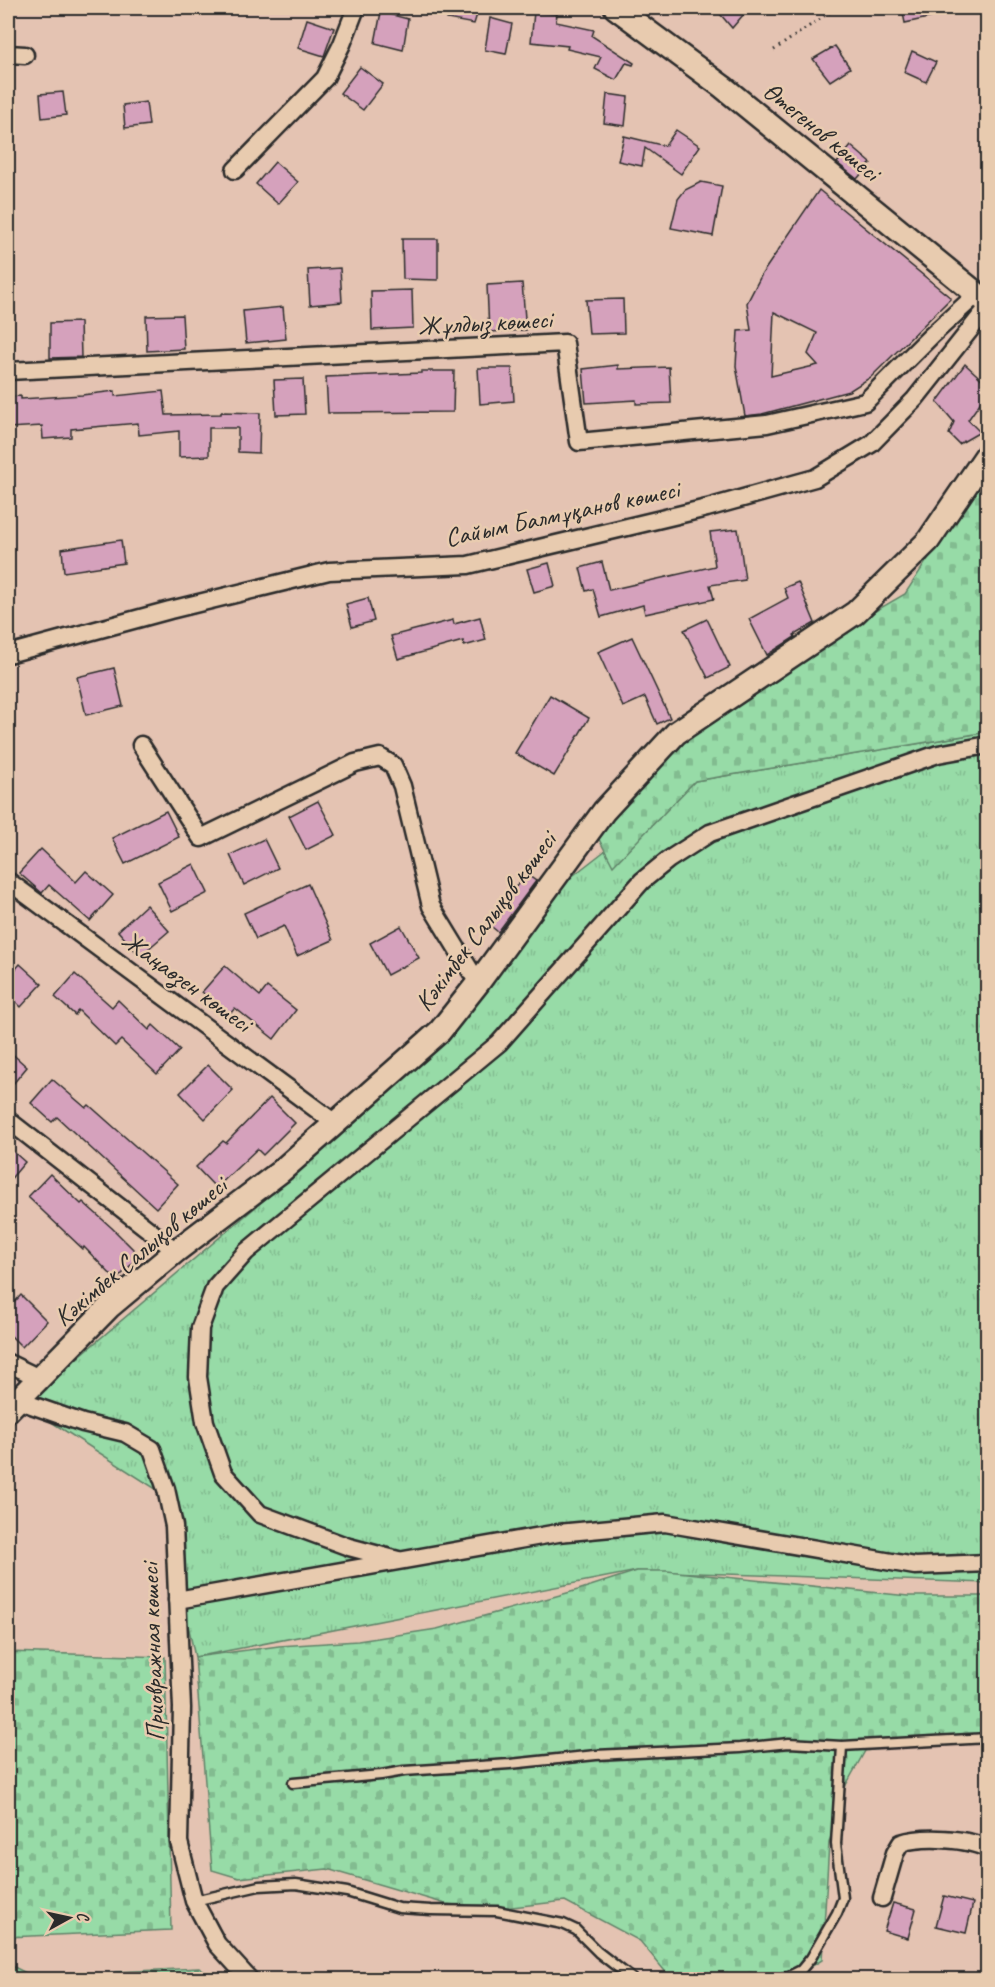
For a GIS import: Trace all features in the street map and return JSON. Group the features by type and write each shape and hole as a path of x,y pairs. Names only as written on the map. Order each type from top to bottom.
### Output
{"street":[{"path":"235,170 325,78 356,8"},
{"name":"Өтегенов көшесі","path":"616,8 723,87 984,301"},
{"path":"8,54 25,55"},
{"name":"Жұлдыз көшесі","path":"8,371 566,343 579,442 767,424 865,402 931,336 984,301"},
{"name":"Сайым Балмұқанов көшесі","path":"8,654 329,571 468,565 707,508 814,478 871,444 915,399 984,301"},
{"name":"Кәкімбек Салықов көшесі","path":"12,1405 109,1307 176,1251 280,1172 440,1031 478,983 604,810 676,733 855,613 928,541 987,453"},
{"path":"141,745 201,838 355,763 380,757 393,765 402,786 431,906 478,983"},
{"path":"398,1560 349,1547 260,1514 223,1473 205,1422 198,1377 200,1328 215,1287 246,1252 499,1043 642,881 668,860 710,833 938,754 987,746"},
{"name":"Жаңаөзен көшесі","path":"8,880 335,1123"},
{"path":"8,1120 176,1251"},
{"path":"8,1363 39,1378"},
{"name":"Приовражная көшесі","path":"12,1405 125,1433 152,1449 166,1489 174,1526 182,1708 179,1842 194,1901 217,1944 250,1980"},
{"path":"177,1600 558,1533 665,1523 915,1566 987,1563"},
{"path":"882,1898 895,1853 901,1843 912,1839 943,1840 987,1849"}],"lane":[{"path":"293,1783 596,1755 740,1748 789,1743 842,1746 987,1738"},
{"path":"781,1980 801,1970 811,1958 843,1898 836,1844 842,1746"},
{"path":"194,1901 259,1886 296,1884 347,1892 399,1908 497,1911 563,1924 576,1930 598,1952 634,1980"}],"path":[{"path":"774,50 836,8"}],"green space":[{"path":"987,469 987,732 695,781 613,866 592,826 746,686 905,594"},
{"path":"987,732 987,1583 637,1571 195,1657 159,1491 17,1400 39,1378 77,1358 356,1122 530,909 695,781"},
{"path":"637,1571 667,1571 908,1596 987,1596 987,1733 865,1751 846,1785 829,1843 822,1960 791,1979 691,1979 669,1976 640,1941 565,1901 494,1909 446,1904 327,1869 239,1878 212,1870 195,1657 279,1646 358,1641 437,1629 578,1590"},
{"path":"8,1652 165,1657 171,1930 8,1937"},
{"path":"8,1964 38,1979 8,1979"},
{"path":"199,1968 215,1979 95,1979 116,1972"}],"building":[{"path":"450,8 479,8 474,24 447,19"},
{"path":"715,8 749,8 732,28"},
{"path":"902,8 950,8 951,13 905,23"},
{"path":"381,12 408,19 403,50 375,43"},
{"path":"534,12 557,14 556,22 594,30 592,36 634,63 633,65 626,63 616,80 595,69 601,57 567,49 568,46 531,42"},
{"path":"490,18 512,24 506,54 485,50"},
{"path":"307,19 334,28 324,56 298,48"},
{"path":"835,46 850,68 830,81 813,59"},
{"path":"912,51 936,62 926,82 904,72"},
{"path":"360,67 383,84 363,110 340,93"},
{"path":"63,92 66,115 42,118 40,94"},
{"path":"607,94 628,97 625,126 604,123"},
{"path":"146,102 149,125 125,128 123,105"},
{"path":"676,130 700,146 681,174 645,148 642,166 618,161 624,136 665,146"},
{"path":"851,146 871,163 857,179 837,163"},
{"path":"275,162 298,182 278,204 256,184"},
{"path":"701,182 722,186 713,236 671,228 678,199 685,190"},
{"path":"819,190 951,298 871,377 849,391 762,414 745,416 736,366 738,331 751,330 747,303 762,274","holes":["774,312 817,333 808,354 818,365 771,376"]},
{"path":"402,239 438,239 438,280 403,279"},
{"path":"340,268 342,302 310,305 308,270"},
{"path":"522,283 526,330 489,332 487,285"},
{"path":"412,290 413,328 372,330 371,291"},
{"path":"623,299 624,333 589,334 586,300"},
{"path":"283,307 286,339 246,343 243,311"},
{"path":"182,315 184,349 147,351 146,316"},
{"path":"80,322 81,357 50,358 50,323"},
{"path":"965,364 987,384 987,393 968,420 980,432 959,444 949,434 954,422 937,402"},
{"path":"618,365 618,369 669,367 671,403 636,404 636,400 586,403 583,369"},
{"path":"478,368 512,368 514,401 480,404"},
{"path":"421,371 454,371 453,412 328,413 326,377 421,373"},
{"path":"303,379 305,414 276,415 274,380"},
{"path":"115,391 115,396 163,391 166,415 221,414 221,412 260,413 259,453 238,452 238,428 209,428 209,456 179,457 179,431 139,435 138,423 71,429 71,437 43,439 42,426 8,428 8,397 21,396 21,399"},
{"path":"738,529 745,580 710,585 714,599 645,614 643,605 601,617 593,589 586,591 580,568 602,562 609,590 715,566 710,532"},
{"path":"121,540 124,563 64,572 62,549"},
{"path":"549,563 555,586 534,592 527,569"},
{"path":"798,582 815,623 767,655 749,619 788,598 784,588"},
{"path":"368,598 374,621 352,627 346,604"},
{"path":"480,617 486,640 464,646 463,641 398,659 391,636 453,620 454,624"},
{"path":"707,619 730,667 708,678 684,630"},
{"path":"632,637 670,718 657,724 645,697 623,707 598,652"},
{"path":"114,668 123,706 86,715 77,677"},
{"path":"550,695 589,718 554,776 515,753"},
{"path":"318,801 336,835 306,850 289,816"},
{"path":"166,811 179,837 125,864 112,838"},
{"path":"264,839 278,868 244,885 230,855"},
{"path":"41,849 76,882 86,871 113,895 90,921 49,885 42,893 19,873"},
{"path":"194,864 208,893 172,911 158,882"},
{"path":"526,874 536,881 498,932 487,923"},
{"path":"308,884 333,940 297,956 284,926 256,939 244,913"},
{"path":"146,905 169,931 140,956 118,931"},
{"path":"401,926 419,958 387,975 370,943"},
{"path":"20,964 42,984 21,1007 8,994 8,978"},
{"path":"225,966 260,996 267,987 296,1010 274,1039 235,1008 229,1015 202,992"},
{"path":"75,974 112,1007 118,1000 149,1030 153,1025 180,1050 157,1074 121,1040 115,1046 78,1010 75,1015 55,997"},
{"path":"8,1050 27,1067 8,1090"},
{"path":"208,1065 233,1090 205,1119 180,1093"},
{"path":"52,1079 86,1108 89,1105 178,1184 156,1208 57,1117 52,1122 31,1103"},
{"path":"270,1098 295,1123 263,1155 257,1149 216,1188 196,1167 223,1141 226,1143"},
{"path":"8,1147 25,1162 8,1182"},
{"path":"50,1174 81,1204 83,1202 112,1228 140,1256 116,1280 84,1247 83,1249 28,1197"},
{"path":"21,1295 47,1321 22,1347 8,1333 8,1309"},
{"path":"944,1896 973,1903 966,1933 936,1926"},
{"path":"893,1903 916,1909 908,1938 884,1931"}]}
